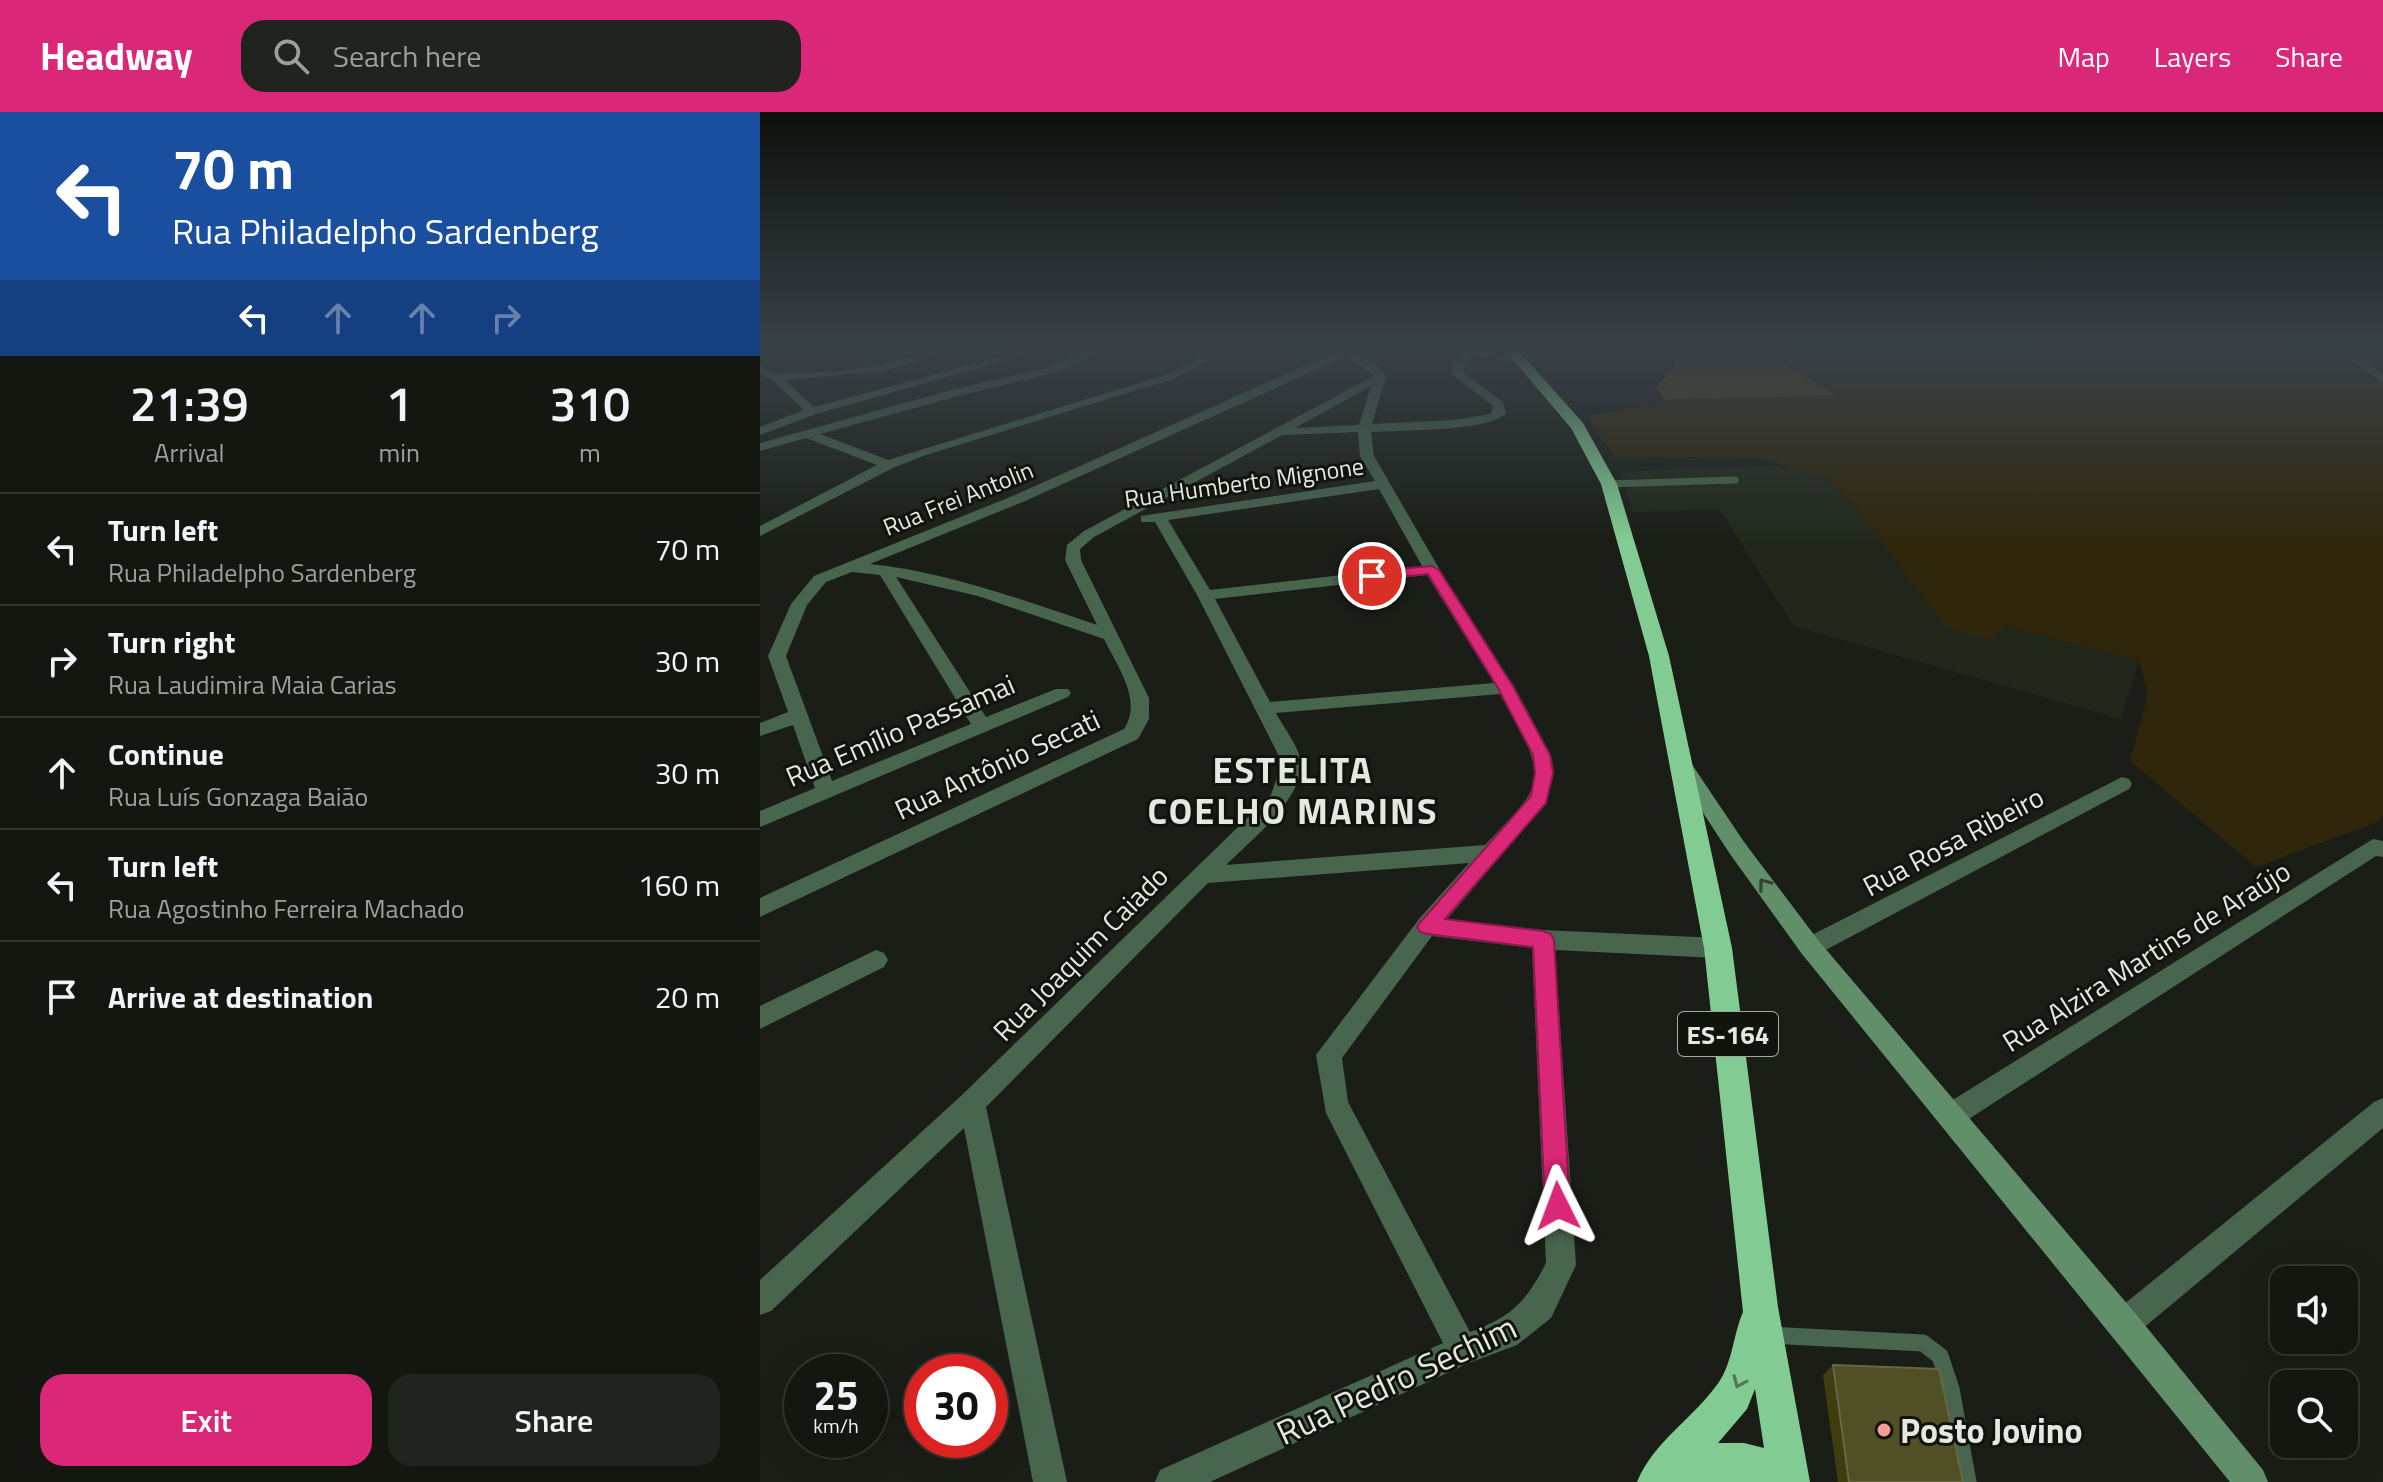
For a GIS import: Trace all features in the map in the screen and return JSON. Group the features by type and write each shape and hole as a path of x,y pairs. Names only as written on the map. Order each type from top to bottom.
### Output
{"highway":[{"name":"ES-164","path":"1567,414 1578,426 1609,484 1659,656 1718,948 1763,1321 1790,1482"},
{"path":"1661,1476 1733,1395 1763,1321"},
{"path":"1661,1476 1736,1460 1764,1469 1783,1482"}],"street":[{"path":"760,431 804,414"},
{"path":"760,447 880,414"},
{"path":"760,532 888,465 1047,414"},
{"name":"Rua Frei Antolin","path":"769,658 799,604 820,579 1020,498 1207,414"},
{"path":"1111,524 1314,414"},
{"path":"1369,414 1364,430 1367,456 1432,570 1506,688 1541,755 1544,773 1539,798 1427,926 1329,1055 1335,1104 1463,1350"},
{"path":"1281,432 1454,424 1499,414"},
{"path":"807,434 888,465"},
{"name":"Rua Humberto Mignone","path":"1111,524 1384,484"},
{"name":"Rua Joaquim Caiado","path":"760,1300 972,1103 1279,799 1289,778 1292,762 1205,595 1159,517"},
{"name":"Rua Antônio Secati","path":"760,908 1131,734 1140,722 1143,709 1138,691 1073,560 1072,548 1089,534 1111,524"},
{"path":"847,567 929,576 995,595 1111,636"},
{"path":"886,569 891,584 981,724"},
{"path":"1205,595 1432,570"},
{"path":"769,658 797,716 826,791"},
{"path":"1265,708 1506,688"},
{"name":"Rua Emílio Passamai","path":"760,819 981,724 1062,693"},
{"path":"760,730 797,716"},
{"path":"1681,762 1737,848 1810,947 1952,1115 2251,1482"},
{"name":"Rua Rosa Ribeiro","path":"1810,947 2122,784"},
{"name":"Rua Alzira Martins de Araújo","path":"1952,1115 2378,848"},
{"path":"1200,875 1491,853"},
{"path":"1427,926 1543,940 1718,948"},
{"name":"Rua Pedro Sechim","path":"1172,1482 1463,1350 1506,1334 1540,1307 1561,1265 1543,940"},
{"path":"760,1018 876,960"},
{"path":"972,1103 1050,1482"},
{"path":"2124,1324 2383,1111"}],"lane":[{"path":"1609,484 1735,480"},
{"path":"1763,1321 1923,1343 1940,1356 1951,1389 1968,1482"}],"shaded area":[{"path":"2383,414 2383,816 2377,822 2256,867 2130,761 2148,694 2139,661 2007,626 1988,640 1946,626 1858,511 1828,479 1761,458 1614,456 1586,416"},
{"path":"1771,465 1803,469 1828,479 1858,511 2007,626 2139,661 2121,719 1794,626 1719,509 1633,512 1621,472"}],"building":[{"name":"Posto Jovino","path":"1833,1365 1939,1369 1963,1482 1849,1482"}],"place":[{"name":"Posto Jovino","path":"1884,1430"}],"district":[{"name":"ESTELITA COELHO MARINS","path":"1293,790"}],"route":[{"path":"1372,576 1432,570 1506,688 1541,755 1544,773 1539,798 1427,926 1543,940 1558,1206"}]}
